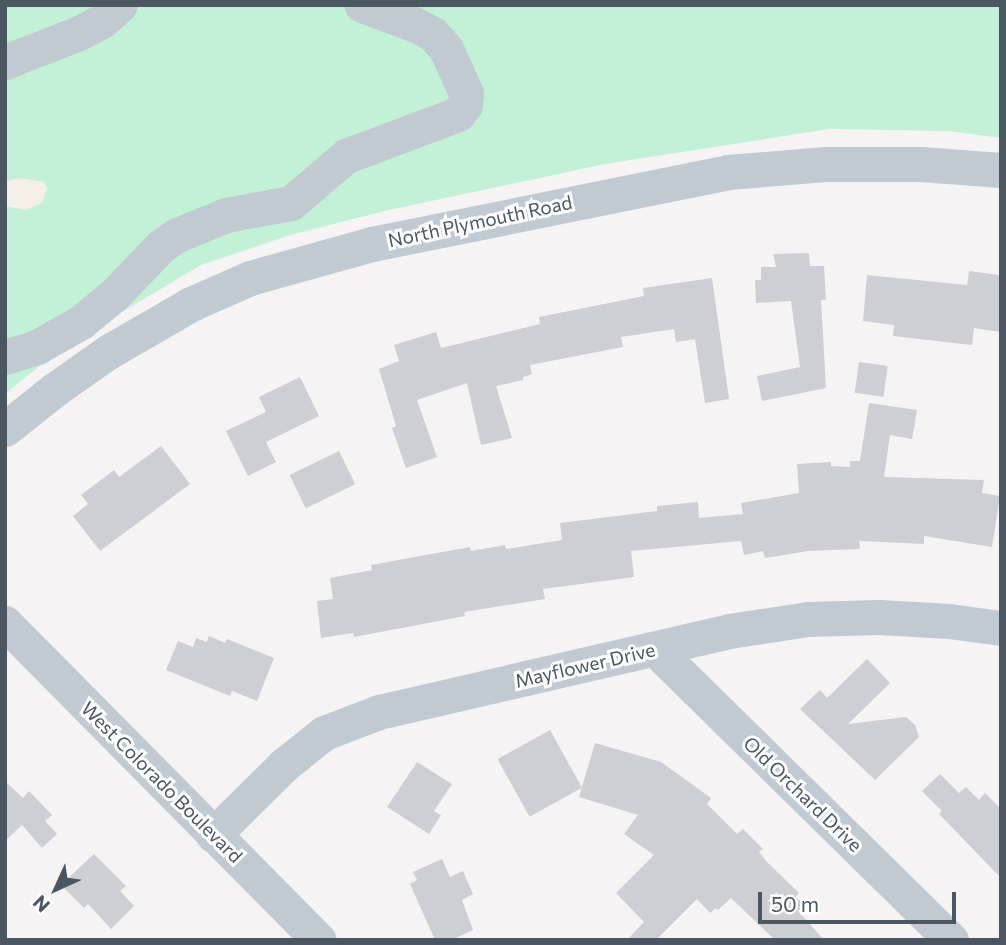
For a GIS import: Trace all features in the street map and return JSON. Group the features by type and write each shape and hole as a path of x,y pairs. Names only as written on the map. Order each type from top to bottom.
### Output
{"street":[{"path":"5,62 79,33 102,21 120,5"},
{"path":"5,357 37,348 81,322 115,294 161,246 177,236 226,215 291,203 346,156 458,114 465,105 466,93 446,49 433,34 362,5"},
{"name":"North Plymouth Road","path":"5,429 97,360 191,304 250,278 372,244 728,172 826,164 921,164 1001,170"},
{"name":"Mayflower Drive","path":"213,835 284,765 324,733 379,712 729,631 807,618 890,617 1001,628"},
{"name":"West Colorado Boulevard","path":"5,623 319,940"},
{"name":"Old Orchard Drive","path":"655,649 951,940"}],"green space":[{"path":"5,5 1001,5 1001,138 948,131 829,129 605,164 389,210 290,235 201,265 63,347 5,394"}],"sand":[{"path":"21,178 44,182 47,189 42,203 26,210 5,206 5,181"}],"building":[{"path":"809,253 810,266 824,266 826,300 821,300 826,388 762,401 757,376 800,367 791,301 756,303 755,280 761,280 761,267 776,267 773,254"},
{"path":"969,271 999,275 1001,332 974,328 972,345 893,336 894,325 863,321 867,275 967,285"},
{"path":"712,278 729,399 705,403 695,339 676,342 674,329 621,337 623,347 530,365 532,374 523,377 523,380 496,386 512,438 481,445 467,383 417,400 437,457 406,468 392,428 396,426 379,369 399,361 394,345 436,332 441,348 540,324 539,317 644,296 643,288"},
{"path":"859,362 888,366 883,397 855,393"},
{"path":"300,377 319,416 266,442 276,462 248,476 226,431 266,412 259,397"},
{"path":"869,403 917,410 912,439 890,435 884,477 984,480 982,493 1000,496 992,547 924,536 924,544 859,541 860,549 808,551 765,558 763,551 744,555 741,541 631,551 634,577 543,589 545,599 464,612 465,616 354,637 353,633 321,638 317,601 333,599 330,578 372,570 371,565 470,547 471,551 505,545 506,549 562,540 560,523 657,511 657,506 698,502 699,518 743,514 741,503 799,493 797,464 831,462 831,466 850,467 850,461 860,461"},
{"path":"161,446 190,484 100,551 73,516 88,504 81,495 114,470 119,477"},
{"path":"339,451 355,484 306,508 290,475"},
{"path":"209,636 225,643 227,639 274,658 257,701 232,691 230,696 166,670 178,641 193,647 196,638 207,642"},
{"path":"867,659 890,683 848,724 906,717 915,725 919,737 875,780 800,709 820,690 827,698"},
{"path":"550,730 582,788 530,817 498,759"},
{"path":"595,743 661,762 711,798 707,804 737,834 743,829 763,849 759,852 767,862 799,893 796,897 804,905 798,911 824,940 775,940 731,898 718,910 716,908 710,913 697,899 656,940 627,940 644,922 616,893 654,855 624,834 638,815 579,797"},
{"path":"417,762 452,784 434,811 441,815 429,834 387,807"},
{"path":"940,774 959,793 966,787 979,800 985,793 1001,809 1001,878 939,814 942,811 922,791"},
{"path":"5,781 23,798 29,791 52,815 45,821 57,834 42,848 22,825 5,841"},
{"path":"94,854 126,886 120,891 134,906 111,929 88,904 84,908 61,885"},
{"path":"442,859 450,877 463,871 473,894 462,900 473,930 451,940 435,940 410,884 417,880 413,872"}]}
